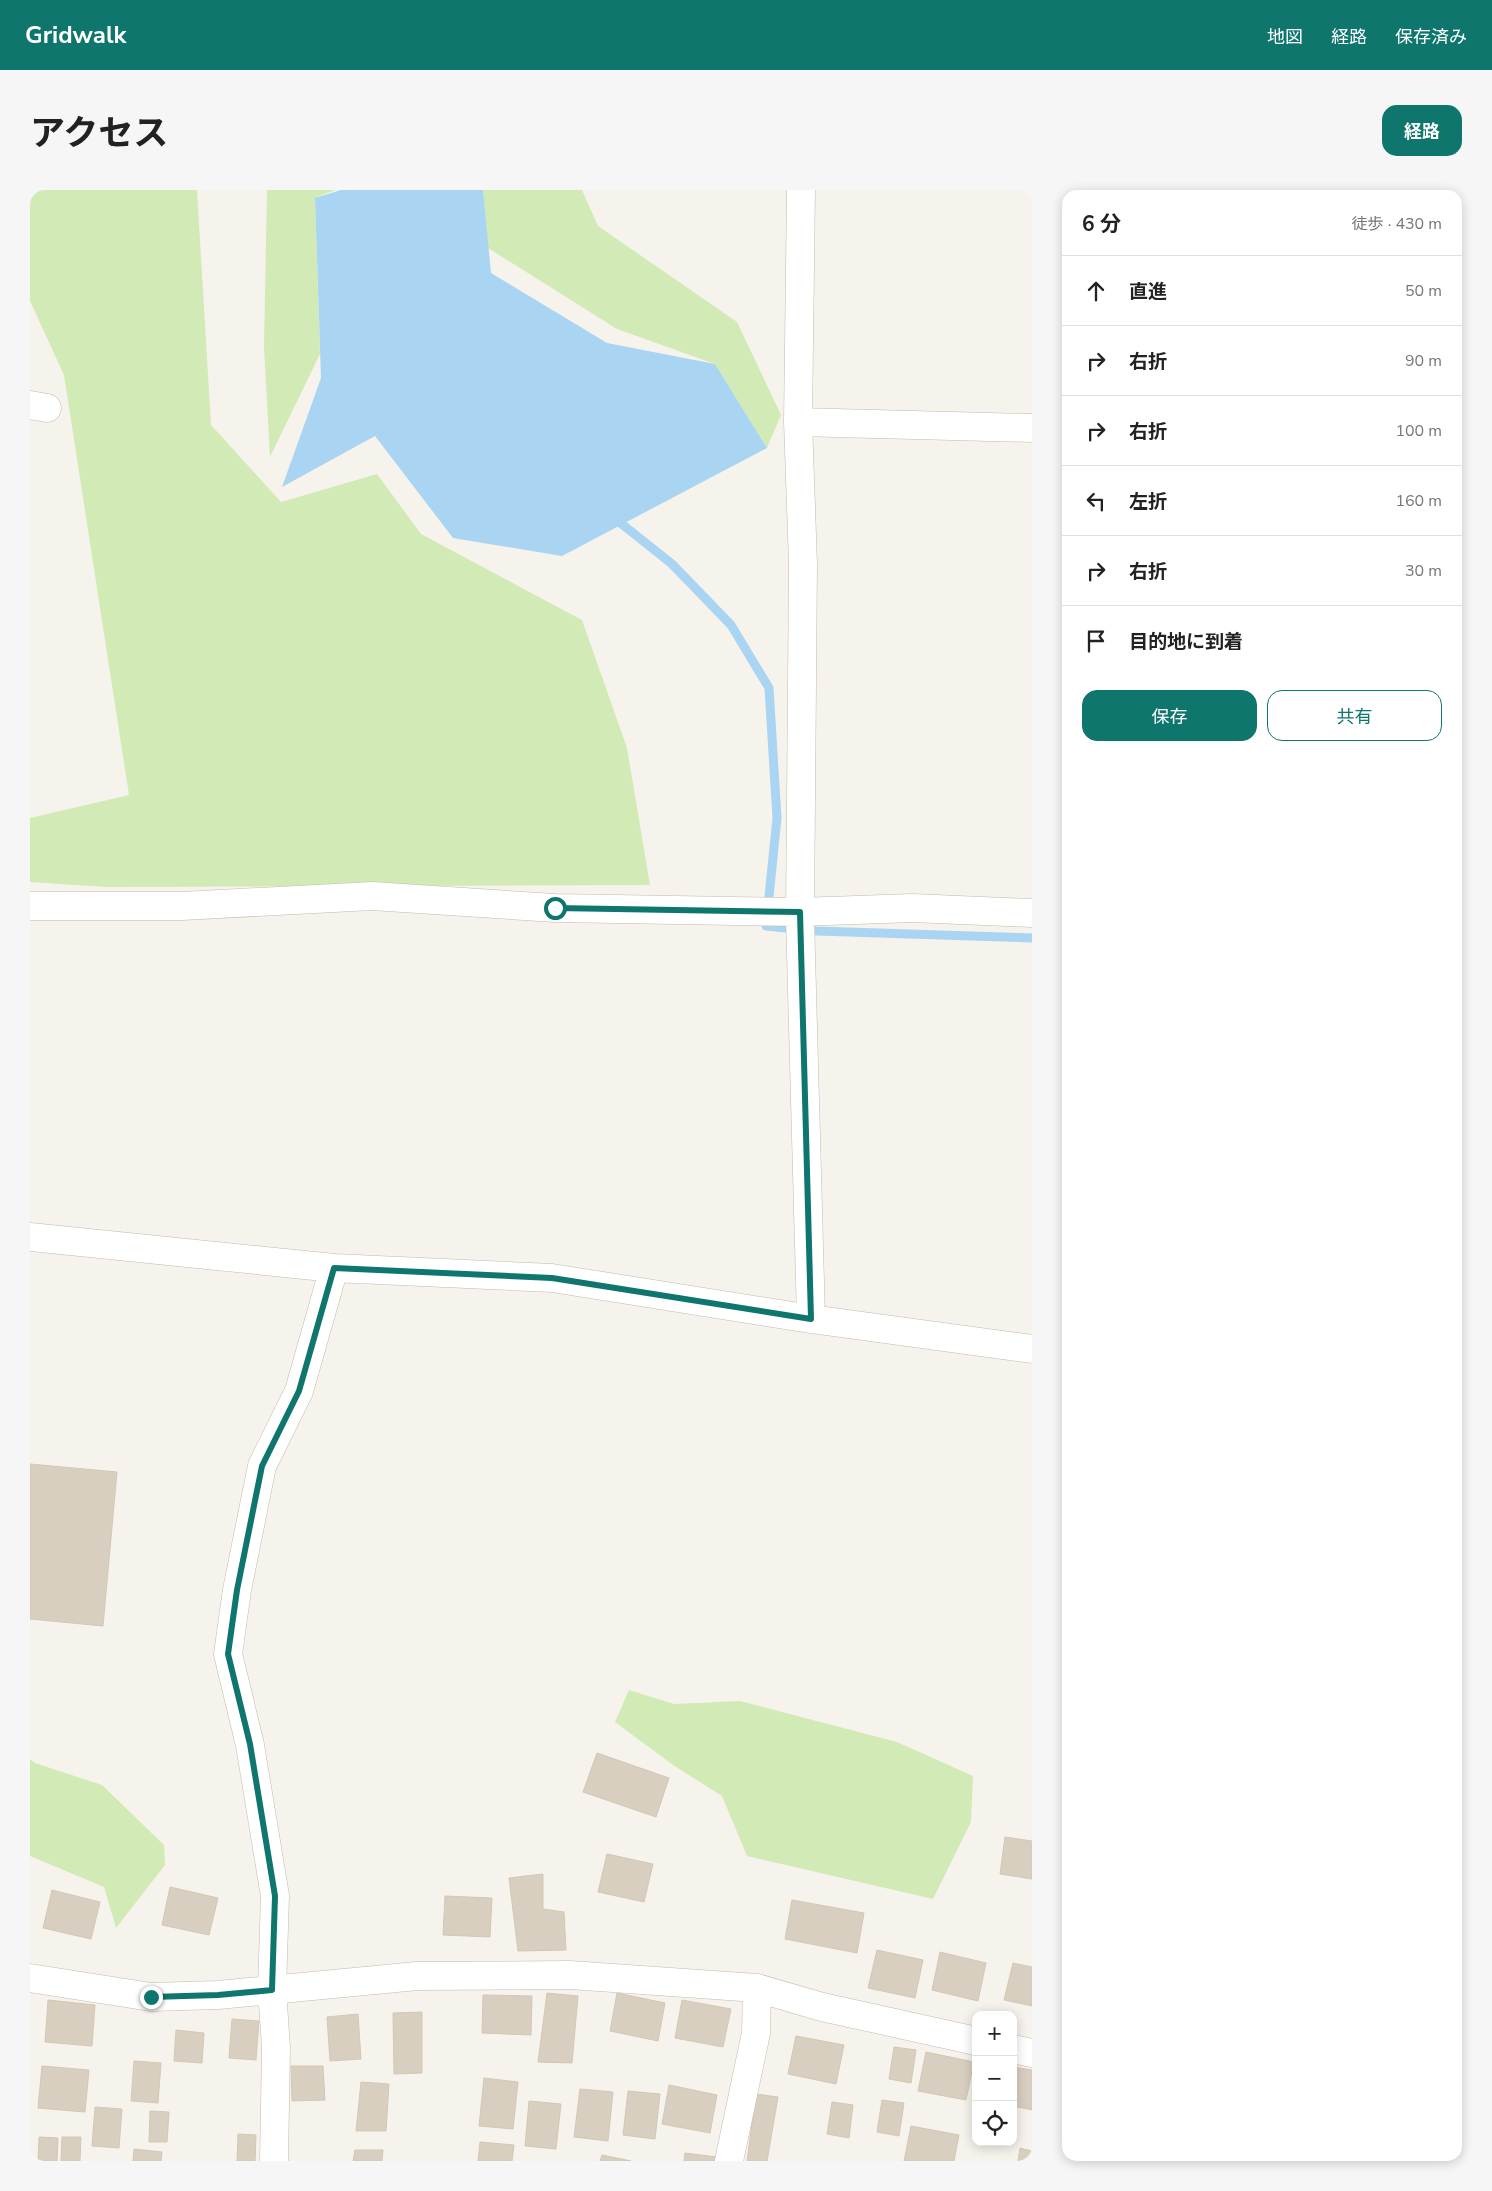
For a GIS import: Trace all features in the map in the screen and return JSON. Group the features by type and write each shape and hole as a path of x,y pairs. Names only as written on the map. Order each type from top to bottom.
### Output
{"street":[{"path":"800,190 798,422 802,564 795,920 811,1319"},
{"path":"798,422 1032,428"},
{"path":"30,906 182,906 372,896 555,908 751,912 795,920 912,908 1032,913"},
{"path":"30,1237 334,1268 552,1278 811,1319 1032,1349"},
{"path":"274,2161 276,2047 272,1990 275,1896 250,1744 228,1654 237,1590 262,1466 299,1391 334,1268"},
{"path":"30,1978 151,1997 218,1995 417,1976 485,1974 570,1975 757,1988 822,2007 972,2039"},
{"path":"729,2161 756,2033 757,1988"},
{"path":"1017,2050 1032,2053"}],"green space":[{"path":"30,190 197,190 211,425 281,502 377,474 421,534 582,620 627,748 650,885 107,887 30,882 30,818 129,795 64,375 30,301"},
{"path":"267,190 335,190 315,198 320,354 270,457 264,347"},
{"path":"483,190 582,190 598,226 737,322 781,415 767,448 715,364 617,329 488,248"},
{"path":"629,1690 674,1704 740,1701 897,1742 973,1776 971,1822 933,1899 747,1856 722,1796 673,1765 615,1722"},
{"path":"30,1759 35,1763 102,1785 164,1845 165,1865 116,1928 104,1887 30,1856"}],"water":[{"path":"341,190 483,190 491,273 607,343 715,364 767,448 562,556 453,538 375,436 282,487 321,378 315,198"}],"building":[{"path":"30,1464 117,1472 103,1626 30,1619"},
{"path":"597,1753 669,1778 656,1817 583,1792"},
{"path":"1005,1837 1032,1841 1032,1879 1000,1874"},
{"path":"607,1854 653,1864 644,1902 598,1892"},
{"path":"543,1874 543,1909 564,1912 566,1950 518,1951 509,1878"},
{"path":"170,1887 218,1898 209,1935 162,1925"},
{"path":"52,1890 100,1902 91,1939 43,1928"},
{"path":"445,1896 492,1898 490,1937 443,1935"},
{"path":"792,1900 864,1913 857,1953 785,1939"},
{"path":"877,1950 923,1960 915,1998 868,1988"},
{"path":"940,1952 986,1963 978,2001 932,1990"},
{"path":"1013,1963 1032,1967 1032,2006 1004,2000"},
{"path":"547,1993 578,1996 572,2063 538,2062"},
{"path":"617,1993 665,2003 658,2041 610,2031"},
{"path":"483,1995 532,1996 531,2035 482,2033"},
{"path":"48,2000 95,2005 92,2046 45,2042"},
{"path":"682,2000 731,2009 723,2047 675,2038"},
{"path":"422,2012 422,2073 394,2074 393,2013"},
{"path":"358,2014 361,2059 330,2061 327,2017"},
{"path":"232,2019 259,2021 256,2060 229,2058"},
{"path":"176,2030 204,2033 202,2063 174,2061"},
{"path":"796,2036 844,2045 836,2084 788,2074"},
{"path":"894,2047 916,2050 911,2083 889,2079"},
{"path":"926,2052 972,2062 972,2072 966,2100 918,2091"},
{"path":"134,2061 161,2063 158,2103 131,2101"},
{"path":"42,2066 89,2070 85,2112 38,2108"},
{"path":"291,2066 323,2066 325,2100 292,2101"},
{"path":"1017,2068 1032,2070 1032,2110 1017,2107"},
{"path":"484,2078 518,2082 513,2129 479,2126"},
{"path":"361,2082 389,2084 386,2131 356,2131"},
{"path":"669,2085 717,2095 710,2133 662,2124"},
{"path":"580,2089 613,2092 608,2141 574,2137"},
{"path":"628,2091 660,2094 655,2139 623,2135"},
{"path":"756,2094 778,2097 767,2161 747,2161"},
{"path":"882,2100 904,2103 899,2136 877,2132"},
{"path":"529,2101 561,2104 556,2149 525,2146"},
{"path":"832,2102 853,2105 849,2138 827,2134"},
{"path":"95,2107 122,2109 119,2148 92,2146"},
{"path":"150,2111 169,2112 167,2142 149,2142"},
{"path":"911,2126 959,2135 954,2161 904,2161"},
{"path":"238,2134 256,2135 255,2161 237,2161"},
{"path":"39,2137 58,2138 57,2161 38,2161"},
{"path":"62,2137 81,2137 80,2161 61,2161"},
{"path":"480,2142 514,2145 512,2161 478,2161"},
{"path":"1020,2148 1032,2151 1032,2161 1018,2161"},
{"path":"134,2149 162,2152 161,2161 133,2161"},
{"path":"355,2150 383,2150 382,2161 353,2161"},
{"path":"685,2153 717,2157 716,2161 684,2161"},
{"path":"602,2155 631,2161 600,2161"}],"waterway":[{"path":"613,517 672,564 731,625 769,688 777,818 766,926 817,931 1032,938"}],"route":[{"path":"151,1997 218,1995 272,1990 275,1896 264,1814 250,1744 228,1654 237,1590 262,1466 299,1391 314,1332 334,1268 552,1278 811,1319 800,912 555,908"}]}
